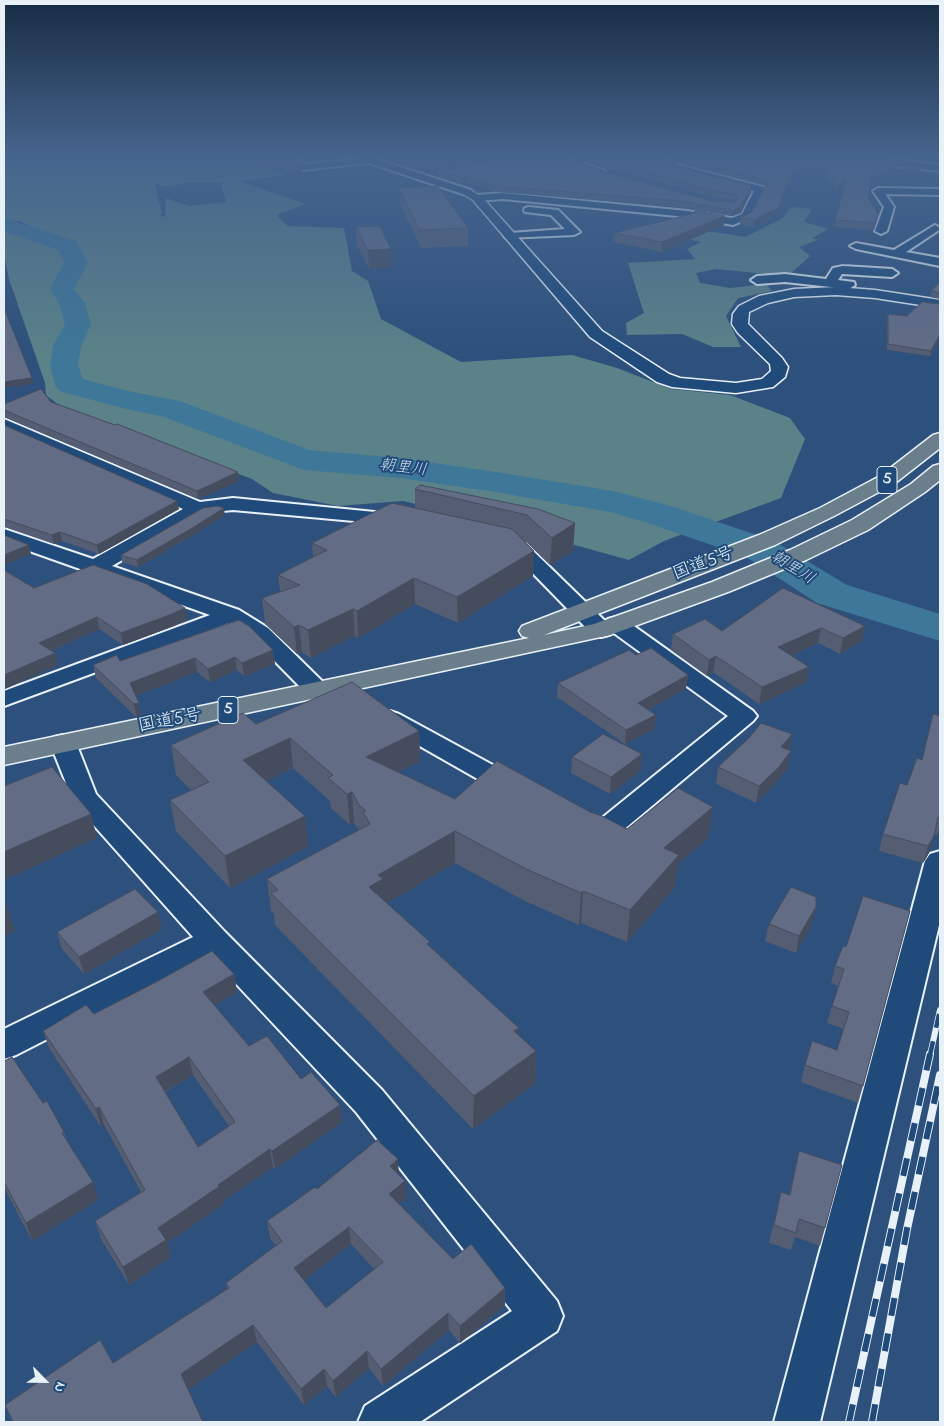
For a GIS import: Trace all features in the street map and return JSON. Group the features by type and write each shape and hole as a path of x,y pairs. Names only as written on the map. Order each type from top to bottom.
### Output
{"highway":[{"name":"国道5号","path":"453,662 767,540 827,512 887,480 940,439"},
{"name":"国道5号","path":"4,756 326,690 608,627 798,556 860,525 918,488 940,470"},
{"path":"887,480 918,488"}],"street":[{"path":"500,225 596,334 663,378 678,383 736,388 767,382 779,373 780,368 776,361 743,330 740,324 740,314 751,304 794,293 853,292 940,304"},
{"path":"510,236 574,232 567,225"},
{"path":"881,231 884,225"},
{"path":"897,253 935,228"},
{"path":"856,246 940,262"},
{"path":"829,284 838,271 843,270 892,273"},
{"path":"757,280 785,278 849,285"},
{"path":"794,293 786,289 791,284 805,281"},
{"path":"4,424 198,508"},
{"path":"97,566 198,508 242,505 401,520 419,524"},
{"path":"4,535 97,566 231,615 260,633 326,690 531,797"},
{"path":"491,541 519,548 582,611 744,716 599,835 565,816"},
{"path":"4,699 231,615"},
{"path":"63,743 84,797 214,940 369,1101 542,1316 381,1422"},
{"path":"797,1422 940,861"},
{"path":"4,1045 214,940"}],"green space":[{"path":"27,225 286,225 344,228 352,271 368,281 381,319 461,362 572,355 617,368 671,389 730,395 790,418 805,439 781,498 664,541 629,560 495,523 403,501 338,506 273,493 252,479 64,409 46,395 45,383 9,279 4,254 4,228 31,227"},
{"path":"770,225 813,225 828,229 812,238 818,240 799,247 810,256 788,276 715,269 696,273 700,283 730,288 766,284 772,291 738,298 726,316 741,347 713,347 682,334 627,335 626,323 644,313 628,263 695,259 687,249 701,242 679,237 702,230 745,237"}],"building":[{"path":"417,225 466,225 468,228 420,230"},
{"path":"648,225 704,225 662,242 614,233"},
{"path":"380,226 391,249 368,250 356,227"},
{"path":"940,282 940,293 931,291"},
{"path":"922,302 940,304 940,334 931,351 888,344 888,314 907,316"},
{"path":"4,308 32,378 4,382"},
{"path":"41,389 51,402 115,425 117,424 238,472 197,491 4,410 4,404"},
{"path":"4,425 177,501 97,545 60,532 52,535 4,519"},
{"path":"420,485 538,509 575,523 552,538 527,515 415,489"},
{"path":"392,503 512,529 534,551 457,597 414,578 357,611 353,609 308,630 299,625 294,627 262,598 300,585 278,575 327,550 312,543"},
{"path":"217,506 224,508 137,560 121,555 203,508"},
{"path":"4,535 29,545 4,555"},
{"path":"93,565 147,584 185,608 121,633 97,617 39,643 55,653 4,675 4,570 34,588"},
{"path":"783,588 865,626 843,638 821,628 778,647 809,667 762,687 716,656 709,660 673,634 705,619 722,631"},
{"path":"239,620 249,626 273,650 242,663 235,657 208,669 195,658 130,683 139,703 134,704 93,665 117,655 120,661"},
{"path":"651,648 688,675 638,703 656,715 626,730 558,683 629,650 636,655"},
{"path":"352,682 419,731 366,757 455,799 497,761 590,812 627,829 678,788 713,807 664,848 679,855 630,910 583,891 581,893 526,869 455,831 378,875 383,879 369,887 430,942 427,944 519,1028 514,1031 536,1051 474,1096 271,893 278,890 267,879 370,824 363,812 366,811 359,805 352,792 347,794 328,778 333,775 290,738 243,760 305,816 225,856 170,800 209,782 171,745 243,713 256,724"},
{"path":"933,714 940,716 940,818 938,817 934,836 928,846 883,834 900,783 907,785 917,758 922,760"},
{"path":"761,723 792,734 781,747 791,751 779,767 759,786 718,767 749,738"},
{"path":"603,734 642,754 611,777 572,757"},
{"path":"52,767 91,814 4,852 4,786"},
{"path":"791,887 816,897 816,907 799,936 769,924"},
{"path":"135,889 158,912 79,957 57,932"},
{"path":"863,896 910,911 863,1086 805,1065 812,1041 837,1050 849,1012 832,1006 844,969 835,966 843,946 846,947"},
{"path":"212,951 234,974 203,992 249,1046 267,1036 301,1079 311,1072 340,1105 272,1151 270,1149 158,1228 166,1240 123,1267 95,1221 145,1190 99,1107 96,1109 43,1031 86,1005 94,1014","holes":["189,1057 235,1122 198,1147 156,1077"]},
{"path":"12,1057 43,1103 47,1101 64,1132 62,1133 93,1182 26,1223 4,1182 4,1061"},
{"path":"377,1140 398,1159 390,1166 405,1181 389,1194 453,1259 471,1244 505,1288 460,1326 448,1313 381,1369 367,1351 333,1381 324,1369 301,1389 253,1325 181,1374 203,1422 13,1422 5,1405 100,1340 113,1363 229,1288 226,1283 282,1241 267,1221 315,1187 317,1189","holes":["349,1227 383,1262 326,1308 294,1268"]},
{"path":"799,1151 842,1165 825,1228 799,1219 796,1233 774,1225 781,1192 790,1195"}],"waterway":[{"name":"朝里川","path":"6,225 68,246 76,263 62,289 72,303 78,324 67,346 64,365 70,385 126,400 169,408 304,460 400,468 496,482 613,502 658,514 760,549 832,594 940,628"}],"railway":[{"path":"930,1055 940,1010"},
{"path":"849,1422 930,1054"},
{"path":"872,1422 907,1229 940,1075"}]}
